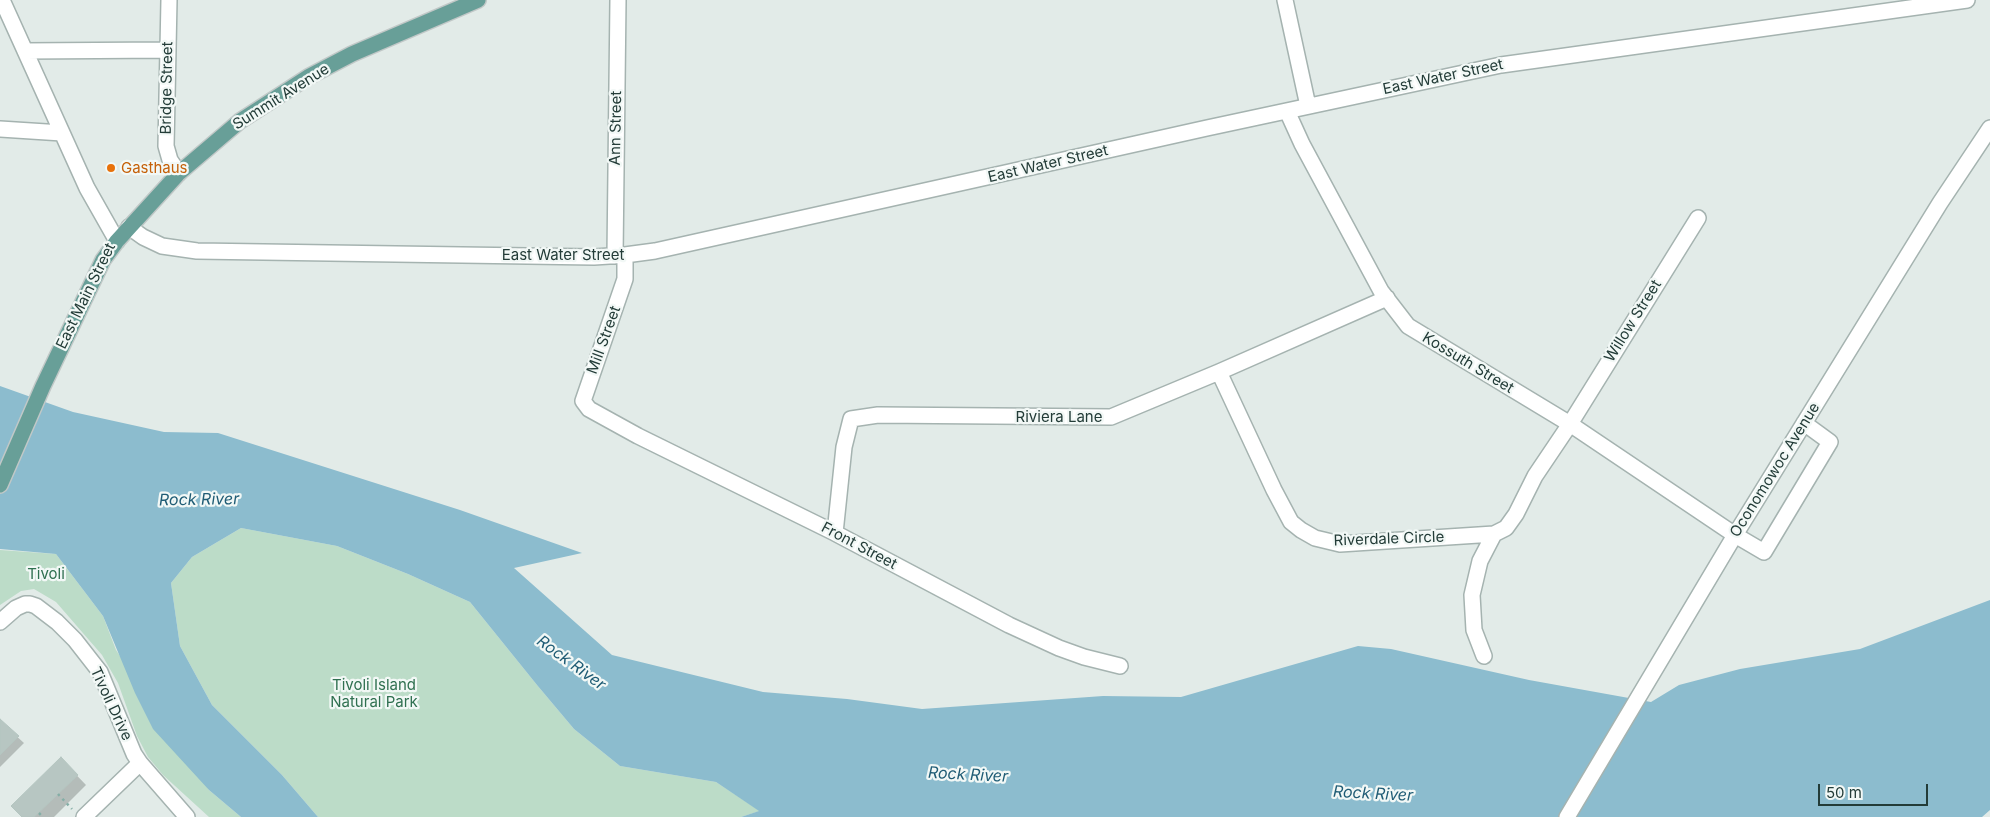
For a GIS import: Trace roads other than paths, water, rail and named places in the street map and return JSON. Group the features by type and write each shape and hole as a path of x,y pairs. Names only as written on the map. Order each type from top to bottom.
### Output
{"main road":[{"name":"Summit Avenue","path":"116,241 179,173 240,121 308,77 352,54 478,0"},
{"name":"East Main Street","path":"0,485 43,386 92,282 116,241"}],"street":[{"name":"East Main Street","path":"2,0 87,188 116,241"},
{"name":"Bridge Street","path":"169,0 166,146 170,160 179,173"},
{"name":"Ann Street","path":"618,0 620,256"},
{"path":"1285,0 1308,106"},
{"name":"East Water Street","path":"129,227 143,237 162,246 197,251 620,256 655,251 1308,106 1524,61 1725,35 1967,0"},
{"path":"25,51 168,50"},
{"name":"Kossuth Street","path":"1287,111 1302,144 1386,298 1408,326 1570,424 1735,535 1764,552 1830,442 1804,423"},
{"name":"Oconomowoc Avenue","path":"1567,817 1735,535 1940,202 1990,128"},
{"path":"0,129 62,133"},
{"name":"Willow Street","path":"1570,424 1698,218"},
{"name":"Mill Street","path":"602,416 589,409 583,401 625,279 620,256"},
{"name":"Riviera Lane","path":"835,533 844,448 852,419 878,416 1111,416 1219,372 1386,298"},
{"name":"Riverdale Circle","path":"1219,372 1274,490 1291,522 1300,530 1315,538 1340,544 1494,534"},
{"name":"Front Street","path":"602,416 638,436 835,533 1008,625 1059,648 1084,657 1120,666"},
{"path":"1484,656 1474,630 1472,596 1480,561 1494,534 1506,528 1516,514 1535,476 1570,424"},
{"name":"Tivoli Drive","path":"0,622 16,608 24,604 30,604 36,606 57,622 75,640 100,672 134,754 188,817"},
{"path":"79,814 140,763"}],"water":[{"name":"Rock River","path":"0,386 73,412 164,432 218,433 460,510 582,553 514,568 612,655 763,692 847,699 922,709 1103,696 1181,697 1358,646 1391,649 1529,680 1651,702 1679,685 1740,669 1860,649 1990,600 1990,810 1982,817 741,817 759,811 716,782 620,766 574,729 470,602 408,574 337,546 241,528 192,557 171,583 180,646 212,705 282,775 318,817 241,817 209,790 153,729 135,693 103,616 56,554 0,549"}],"place":[{"name":"Gasthaus","path":"111,168"}],"park label":[{"name":"Tivoli","path":"46,574"},
{"name":"Tivoli Island Natural Park","path":"374,694"}]}
